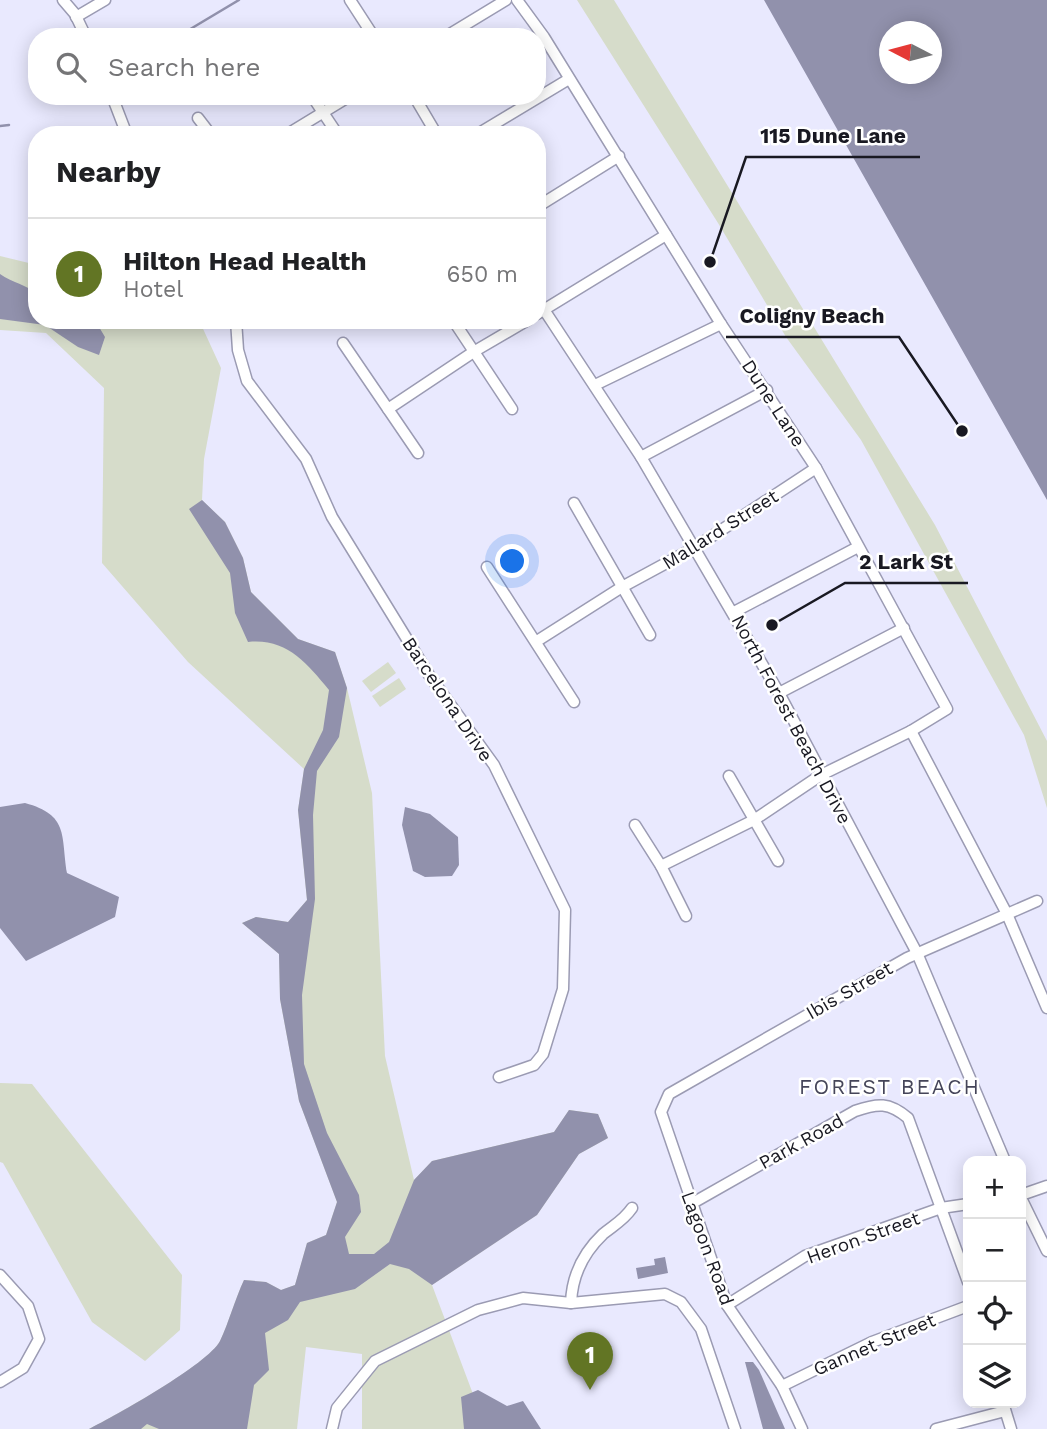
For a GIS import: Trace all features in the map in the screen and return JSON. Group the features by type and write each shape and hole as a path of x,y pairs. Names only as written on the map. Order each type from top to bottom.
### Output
{"street":[{"path":"62,0 82,28"},
{"path":"76,17 105,0"},
{"path":"461,28 506,0"},
{"name":"Dune Lane","path":"517,0 537,28"},
{"path":"354,2 369,28"},
{"name":"Dune Lane","path":"546,40 721,324 816,468 947,709 911,731"},
{"path":"546,93 569,79"},
{"path":"115,105 124,126"},
{"path":"318,105 332,126"},
{"path":"301,126 336,105"},
{"path":"420,105 432,126"},
{"path":"491,126 526,105"},
{"path":"198,118 204,126"},
{"path":"546,201 619,156"},
{"path":"546,308 666,235"},
{"name":"North Forest Beach Drive","path":"546,320 595,385 641,457 779,693 917,953 1003,1156"},
{"path":"595,385 721,324"},
{"name":"Barcelona Drive","path":"237,329 238,350 247,381 306,459 332,517 422,663 494,765 565,910 563,989 543,1054 534,1065 499,1077"},
{"path":"459,329 512,409"},
{"path":"388,409 513,329"},
{"path":"343,343 418,453"},
{"path":"641,457 766,390"},
{"name":"Mallard Street","path":"537,641 622,587 694,548 816,468"},
{"path":"574,503 650,635"},
{"path":"734,612 858,547"},
{"path":"487,567 574,702"},
{"path":"779,693 904,628"},
{"path":"661,866 754,820 821,775 911,731 1007,914 1047,1007"},
{"path":"729,776 778,861"},
{"path":"635,825 661,866 686,916"},
{"name":"Ibis Street","path":"669,1094 917,953 1037,901"},
{"name":"Lagoon Road","path":"669,1094 661,1112 727,1305 782,1386 802,1429"},
{"name":"Park Road","path":"691,1203 855,1111 878,1103 895,1107 908,1118 963,1269"},
{"path":"1026,1194 1047,1186"},
{"name":"Heron Street","path":"727,1305 805,1256 940,1209 963,1205"},
{"path":"1026,1207 1047,1251"},
{"path":"571,1303 571,1285 586,1254 604,1234 625,1219 632,1208"},
{"path":"0,1275 28,1306 38,1339 23,1368 0,1382"},
{"path":"332,1429 337,1408 375,1361 478,1310 523,1298 571,1303 665,1294 681,1302 701,1329 735,1429"},
{"name":"Gannet Street","path":"782,1386 872,1342 963,1309"},
{"path":"936,1429 1001,1408"},
{"path":"1004,1408 1011,1429"}],"green space":[{"path":"577,0 614,0 935,525 1047,741 1047,808 1024,735 861,440 786,337 718,223"},
{"path":"0,256 28,263 28,329 203,329 221,368 204,459 202,500 225,522 243,558 251,592 298,639 335,652 347,688 372,793 385,1056 414,1180 432,1161 554,1132 569,1110 598,1114 608,1138 579,1154 537,1215 432,1285 476,1402 514,1429 362,1429 362,1354 306,1347 297,1429 89,1429 160,1389 212,1351 220,1341 244,1280 266,1282 281,1290 295,1285 307,1243 326,1235 337,1202 299,1101 280,999 279,954 242,923 256,917 288,922 307,900 298,810 304,769 188,662 102,563 104,388 46,333 0,330"},
{"path":"388,662 396,673 371,692 362,681"},
{"path":"399,678 406,689 380,707 372,696"},
{"path":"0,1083 32,1084 182,1275 180,1330 145,1361 92,1322 3,1163 0,1162"}],"water":[{"path":"764,0 1047,0 1047,500"},
{"path":"0,274 28,288 28,323 0,319"},
{"path":"51,329 100,329 105,337 99,355 78,347"},
{"path":"202,500 225,522 243,558 251,592 298,639 335,652 347,688 339,737 317,771 313,815 315,899 302,995 304,1064 327,1133 359,1195 361,1212 345,1237 349,1254 374,1254 389,1242 414,1180 432,1161 554,1132 569,1110 598,1114 608,1138 579,1154 537,1215 432,1285 409,1269 390,1264 355,1289 300,1302 288,1320 265,1333 269,1370 254,1385 247,1429 159,1429 147,1424 141,1429 89,1429 160,1389 212,1351 220,1341 244,1280 266,1282 281,1290 295,1285 307,1243 326,1235 337,1202 299,1101 280,999 279,954 242,923 256,917 288,922 307,900 298,810 304,769 323,730 329,690 303,661 284,648 261,642 248,642 235,613 230,573 189,509"},
{"path":"25,803 39,808 56,820 63,837 67,873 119,897 115,917 26,961 0,928 0,807"},
{"path":"405,807 430,814 458,837 459,865 452,876 425,877 413,871 402,825"},
{"path":"665,1257 668,1273 638,1279 636,1268 655,1265 654,1259"},
{"path":"745,1362 753,1362 759,1370 785,1429 763,1429"},
{"path":"478,1390 507,1406 523,1401 541,1429 464,1429 461,1397"}],"waterway":[{"path":"192,28 239,0"},
{"path":"0,126 9,125"}],"place":[{"name":"115 Dune Lane","path":"710,262"},
{"name":"Coligny Beach","path":"962,431"},
{"name":"2 Lark St","path":"772,625"},
{"name":"Hilton Head Health","path":"590,1390"}],"district":[{"name":"FOREST BEACH","path":"890,1087"}]}
